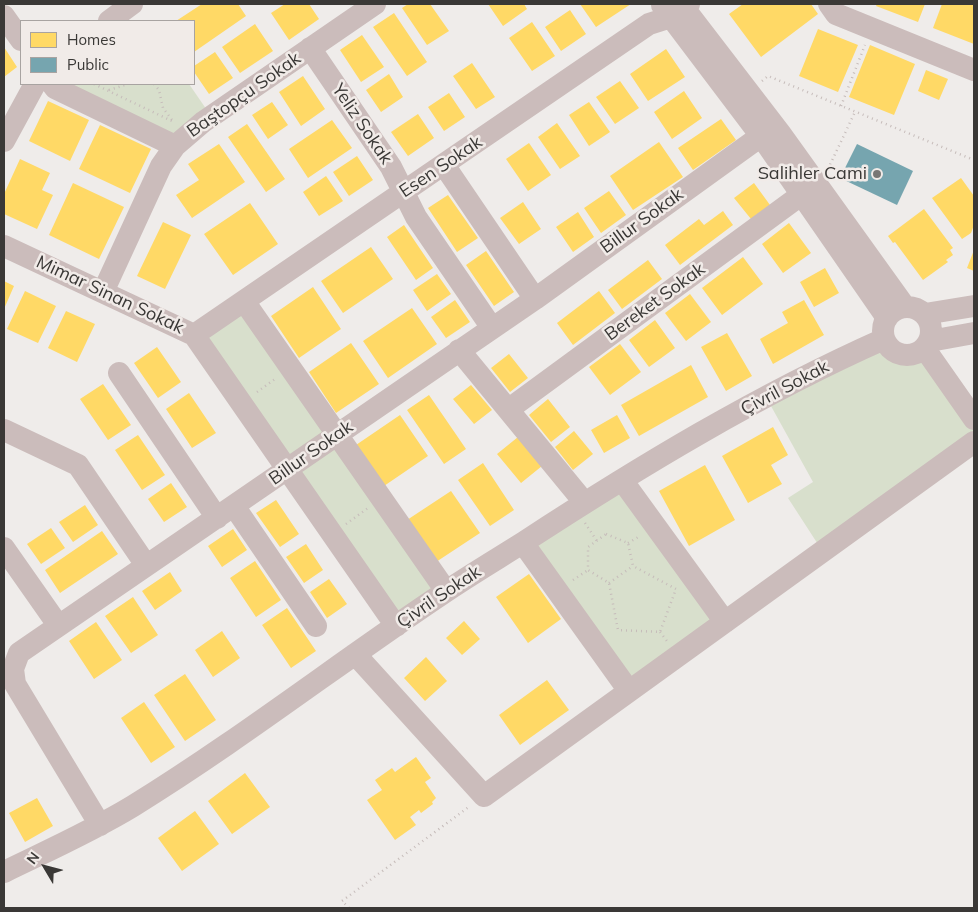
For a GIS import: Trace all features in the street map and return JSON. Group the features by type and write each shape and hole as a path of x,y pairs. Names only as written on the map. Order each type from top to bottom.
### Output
{"street":[{"path":"110,20 132,4"},
{"name":"Baştopçu Sokak","path":"103,292 161,166 175,146 182,126 310,48 375,4"},
{"path":"829,4 836,14 974,70"},
{"path":"677,7 749,91 810,191 900,319 931,324 932,335 927,344"},
{"path":"677,7 761,136 810,191"},
{"name":"Esen Sokak","path":"194,335 649,24 677,7"},
{"path":"4,16 20,39"},
{"name":"Yeliz Sokak","path":"310,48 392,167 416,217 492,328"},
{"path":"4,141 33,85"},
{"path":"53,85 55,88 175,146"},
{"name":"Billur Sokak","path":"100,824 18,688 13,676 13,667 19,653 535,299 761,136"},
{"path":"444,165 535,299"},
{"name":"Bereket Sokak","path":"509,409 810,191"},
{"name":"Mimar Sinan Sokak","path":"4,246 194,335 396,626"},
{"path":"244,301 446,591"},
{"name":"Çivril Sokak","path":"4,872 134,805 226,744 446,591 584,502 766,397 830,363 900,319 974,306"},
{"path":"900,319 890,349 901,355 912,355 927,344 974,333"},
{"path":"927,344 974,419"},
{"path":"459,350 584,502"},
{"path":"119,373 316,626"},
{"path":"4,430 78,465 146,565"},
{"path":"356,654 484,796 974,442"},
{"path":"622,480 725,622"},
{"path":"523,543 629,691"},
{"path":"4,548 58,625"}],"path":[{"path":"841,106 871,28"},
{"path":"749,91 768,76 974,160"},
{"path":"96,85 182,126"},
{"path":"108,90 125,85"},
{"path":"155,85 159,90 163,108 182,126"},
{"path":"810,191 855,112"},
{"path":"241,403 291,368"},
{"path":"332,533 382,499"},
{"path":"606,534 628,543 633,566 676,589 660,632 618,630 609,583 588,570 588,547 606,534"},
{"path":"609,583 633,566"},
{"path":"349,908 342,901 484,796"}],"green space":[{"path":"54,85 190,85 211,116 181,139"},
{"path":"244,301 446,591 396,626 194,335"},
{"path":"886,344 897,353 910,355 919,353 974,419 974,442 823,552 788,498 813,482 766,397"},
{"path":"622,480 725,622 629,691 523,543"}],"building: Homes":[{"path":"202,4 238,4 246,16 195,51 195,20 178,20"},
{"path":"285,4 309,4 319,19 289,40 271,13"},
{"path":"408,4 430,4 449,31 427,45 402,8"},
{"path":"488,4 524,4 527,9 503,26"},
{"path":"580,4 631,4 596,27"},
{"path":"743,4 811,4 818,14 761,57 729,14"},
{"path":"877,4 925,4 918,22 876,6"},
{"path":"942,4 974,4 974,44 933,28"},
{"path":"570,10 586,34 561,51 545,27"},
{"path":"394,13 427,62 407,76 373,27"},
{"path":"532,22 555,56 532,71 509,38"},
{"path":"255,24 273,51 240,73 222,47"},
{"path":"818,29 858,45 838,92 799,76"},
{"path":"362,35 384,67 361,82 340,50"},
{"path":"870,45 915,64 894,115 849,97"},
{"path":"4,47 17,67 4,77"},
{"path":"666,49 685,77 648,101 630,74"},
{"path":"215,52 233,78 209,94 195,73 195,65"},
{"path":"472,63 495,97 476,109 453,76"},
{"path":"926,70 948,79 939,100 918,91"},
{"path":"389,74 403,97 381,112 366,90"},
{"path":"303,76 325,109 301,126 279,92"},
{"path":"620,81 639,108 615,124 596,97"},
{"path":"684,91 702,118 672,139 654,112"},
{"path":"449,93 465,117 444,131 428,107"},
{"path":"48,101 89,120 70,161 29,141"},
{"path":"272,102 288,125 268,139 252,115"},
{"path":"589,102 610,132 589,146 569,115"},
{"path":"418,114 434,138 408,156 391,132"},
{"path":"721,119 736,140 693,170 678,148"},
{"path":"332,120 352,148 308,178 289,149"},
{"path":"557,123 580,156 560,169 538,137"},
{"path":"247,124 285,179 266,192 228,137"},
{"path":"100,125 151,149 130,193 79,169"},
{"path":"659,142 683,177 633,210 610,176"},
{"path":"529,143 551,175 528,191 506,159"},
{"path":"219,144 245,182 192,218 176,195 199,180 188,164"},
{"path":"357,156 373,180 349,196 333,172"},
{"path":"20,159 50,173 42,190 53,195 37,229 4,214 4,194"},
{"path":"326,176 343,201 319,216 303,192"},
{"path":"961,178 974,196 974,225 971,233 962,239 932,198"},
{"path":"73,183 124,207 99,259 49,235"},
{"path":"754,183 770,205 751,219 734,198"},
{"path":"609,191 626,215 601,233 584,208"},
{"path":"448,195 478,238 457,252 428,208"},
{"path":"523,202 541,229 519,244 500,218"},
{"path":"250,203 278,244 233,275 204,234"},
{"path":"924,209 953,248 950,250 953,255 946,260 948,262 923,280 895,242 893,243 888,236"},
{"path":"723,211 733,225 680,265 665,245 699,219 704,225"},
{"path":"578,212 594,237 573,252 556,227"},
{"path":"163,222 191,235 165,289 137,276"},
{"path":"789,223 811,253 783,273 762,244"},
{"path":"404,225 433,268 416,280 387,237"},
{"path":"371,247 393,279 343,313 321,281"},
{"path":"974,250 974,271 967,268"},
{"path":"486,251 514,292 494,306 466,265"},
{"path":"743,257 763,284 722,315 702,288"},
{"path":"648,260 662,279 622,309 608,290"},
{"path":"825,268 839,293 814,307 800,282"},
{"path":"437,274 451,294 427,311 413,290"},
{"path":"4,281 14,286 4,309"},
{"path":"313,287 341,329 299,358 271,316"},
{"path":"25,291 56,306 38,343 7,329"},
{"path":"599,291 615,313 573,345 557,323"},
{"path":"690,294 711,322 686,341 665,313"},
{"path":"455,300 470,322 446,338 431,317"},
{"path":"804,300 824,335 773,364 760,339 788,323 782,312"},
{"path":"412,308 437,344 388,378 363,341"},
{"path":"66,311 95,324 77,362 48,348"},
{"path":"655,320 675,348 649,367 629,340"},
{"path":"727,333 752,376 726,391 701,347"},
{"path":"351,343 379,384 336,413 309,372"},
{"path":"620,344 641,372 610,395 589,367"},
{"path":"157,347 181,382 158,398 134,363"},
{"path":"509,354 528,378 510,392 491,368"},
{"path":"691,365 708,397 639,436 621,405"},
{"path":"103,384 131,425 108,440 80,399"},
{"path":"471,385 492,410 474,424 453,399"},
{"path":"189,393 216,433 192,448 166,409"},
{"path":"429,395 466,449 444,464 407,410"},
{"path":"548,399 570,427 551,442 529,415"},
{"path":"400,415 428,456 384,486 356,445"},
{"path":"617,415 630,438 604,453 591,430"},
{"path":"773,427 788,455 771,465 782,484 748,503 722,456"},
{"path":"574,431 593,454 573,470 555,447"},
{"path":"138,435 165,475 142,490 115,450"},
{"path":"518,437 542,466 521,483 497,454"},
{"path":"483,463 514,510 490,526 458,480"},
{"path":"705,465 735,520 689,546 659,491"},
{"path":"171,483 187,507 164,522 148,499"},
{"path":"451,491 480,533 436,562 407,520"},
{"path":"276,500 299,534 280,547 256,513"},
{"path":"85,505 98,525 73,542 59,522"},
{"path":"51,528 65,548 41,564 27,544"},
{"path":"233,529 247,550 222,567 208,546"},
{"path":"102,531 118,554 60,593 45,570"},
{"path":"306,544 323,570 304,583 286,557"},
{"path":"255,561 281,600 256,617 230,578"},
{"path":"170,572 182,591 155,610 142,591"},
{"path":"529,574 561,619 528,643 496,597"},
{"path":"329,579 347,604 327,618 310,592"},
{"path":"133,597 158,635 131,653 105,616"},
{"path":"287,608 316,651 291,668 262,625"},
{"path":"464,621 480,639 462,655 446,638"},
{"path":"96,622 122,660 94,679 69,641"},
{"path":"222,631 240,658 213,677 195,650"},
{"path":"426,657 447,681 425,701 404,678"},
{"path":"185,674 216,720 185,741 154,695"},
{"path":"547,680 569,710 520,745 499,715"},
{"path":"144,702 175,747 151,763 121,718"},
{"path":"416,757 431,778 425,782 436,798 432,802 433,804 421,813 419,810 410,817 416,825 395,840 367,800 382,790 375,780 392,768 395,772"},
{"path":"245,773 270,807 232,834 208,801"},
{"path":"37,798 53,826 25,842 9,813"},
{"path":"195,811 219,844 182,871 158,838"}],"building: Public":[{"name":"Salihler Cami","path":"857,144 913,171 897,205 840,178"}],"place":[{"name":"Salihler Cami","path":"877,174"}]}
